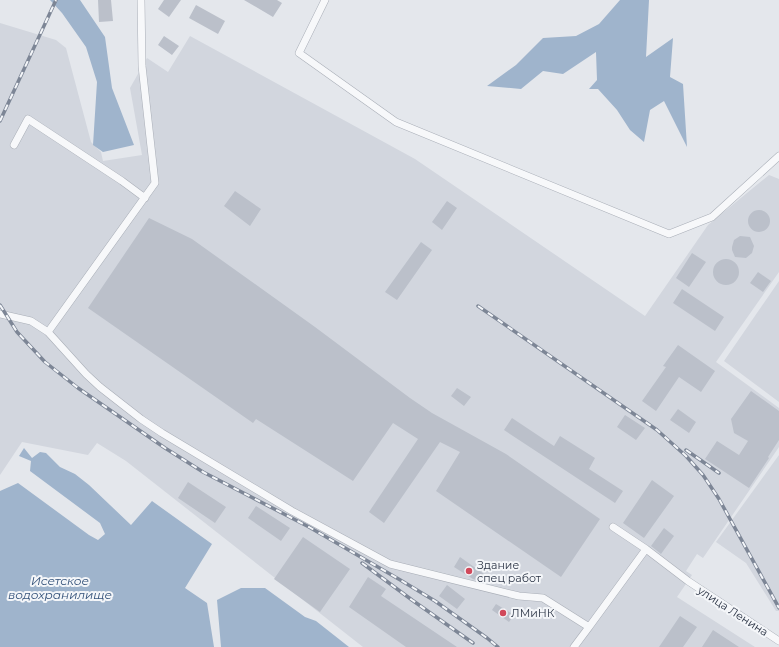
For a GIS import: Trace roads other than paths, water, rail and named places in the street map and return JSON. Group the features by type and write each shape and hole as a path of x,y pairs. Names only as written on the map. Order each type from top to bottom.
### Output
{"street":[{"path":"48,332 155,183 142,66 141,0"},
{"path":"325,0 299,53 396,122 669,234 712,217 779,156"},
{"path":"14,146 28,119 122,181 145,198"},
{"path":"0,314 31,321 48,332 86,374 134,414 162,433 292,511 390,564 519,596 543,598 589,627"},
{"name":"улица Ленина","path":"613,527 646,549 688,581 779,641"},
{"path":"574,647 646,549"}],"water":[{"path":"50,0 80,0 105,37 112,88 134,145 103,152 93,145 97,82 86,47 62,13"},
{"path":"620,0 649,0 646,57 673,38 670,77 683,84 687,147 664,101 650,110 644,142 630,130 617,110 598,89 589,89 597,80 596,52 563,74 543,71 521,89 487,86 516,65 543,38 576,36 599,24"},
{"name":"Исетское водохранилище","path":"24,448 32,458 40,452 46,453 60,467 75,474 89,485 131,525 152,501 212,544 185,588 207,603 214,647 0,647 0,491 18,483 89,535 98,540 105,534 100,523 30,471 31,461 19,456"},
{"path":"241,588 265,588 305,617 316,621 349,647 221,647 217,600"}],"railway":[{"path":"0,121 56,0"},
{"path":"0,305 17,332 45,362 78,388 165,448 203,472 309,527 402,581 435,601 498,647"},
{"path":"478,306 657,430 686,456 703,475 719,499 779,608"},
{"path":"686,450 719,473"},
{"path":"362,563 473,643"}],"place":[{"name":"Здание спец работ","path":"469,571"},
{"name":"ЛМиНК","path":"503,613"}]}
